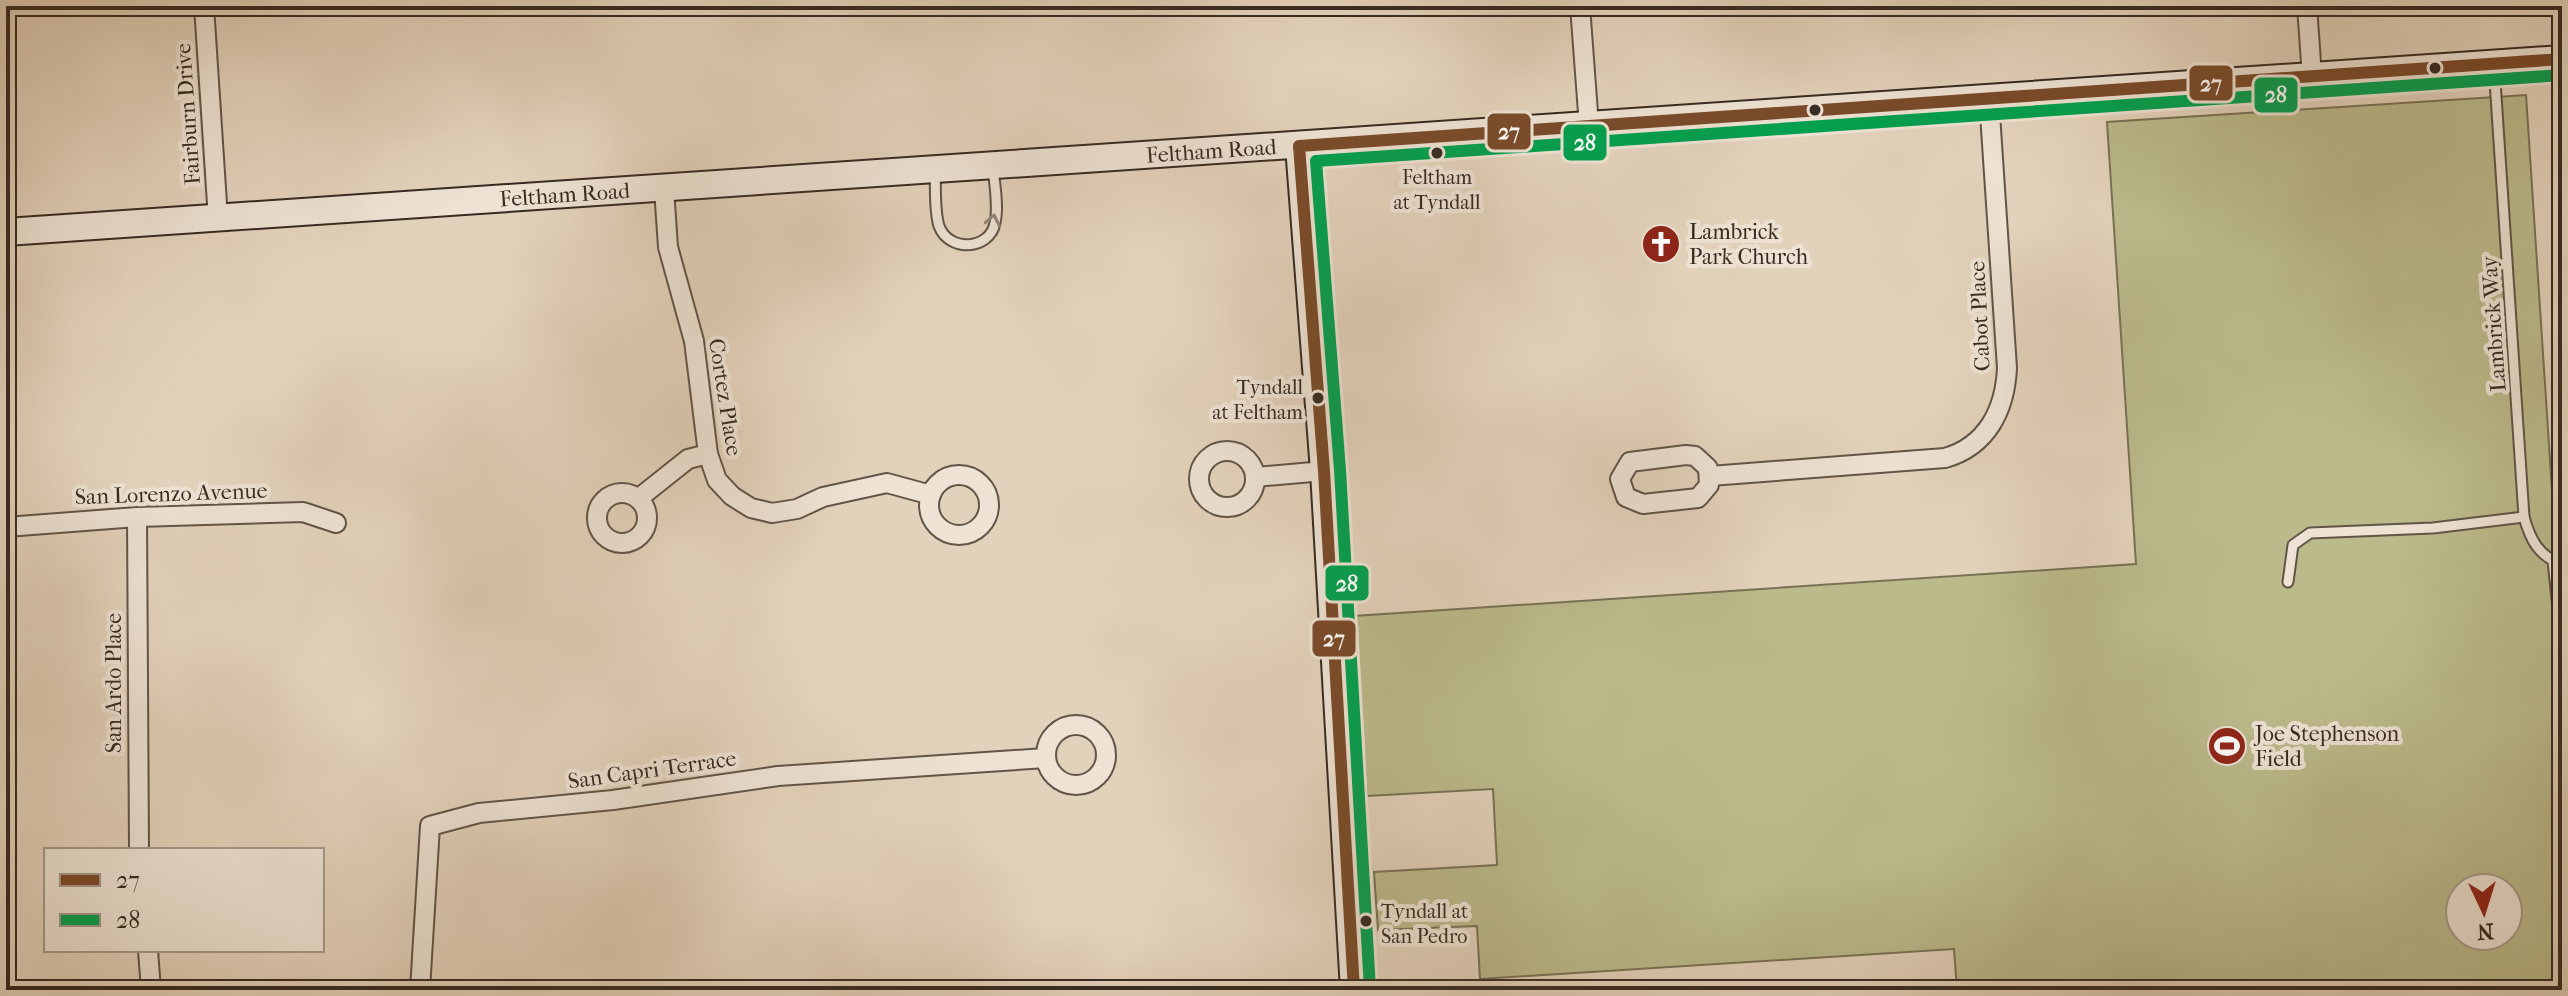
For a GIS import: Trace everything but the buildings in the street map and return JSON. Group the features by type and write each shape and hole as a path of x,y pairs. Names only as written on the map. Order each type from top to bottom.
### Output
{"street":[{"name":"Fairburn Drive","path":"204,6 218,219"},
{"path":"1580,6 1589,126"},
{"path":"2307,6 2312,77"},
{"name":"Feltham Road","path":"6,232 2562,59"},
{"name":"Cabot Place","path":"1710,476 1945,458 1974,444 1996,419 2003,403 2007,368 1989,99"},
{"path":"1299,146 1324,471 1354,990"},
{"name":"Cortez Place","path":"664,189 668,247 694,341 708,454 717,480 732,496 751,508 772,513 797,509 823,497 887,483 931,495"},
{"path":"639,498 688,459 708,454"},
{"path":"1686,455 1702,461 1710,476 1704,493 1698,498 1643,504 1626,497 1620,479 1624,469 1640,459 1686,455"},
{"path":"1255,477 1324,471"},
{"name":"San Lorenzo Avenue","path":"6,527 137,517 303,512 336,523"},
{"name":"San Ardo Place","path":"137,517 139,848"},
{"name":"San Capri Terrace","path":"420,990 430,826 479,813 613,800 778,776 1046,758"},
{"path":"148,952 151,990"}],"lane":[{"name":"Lambrick Way","path":"2494,64 2524,517 2532,541 2558,563"},
{"path":"935,170 939,226 951,241 968,246 986,239 995,223 993,166"},
{"path":"2288,582 2293,545 2310,533 2433,528 2524,517"},
{"path":"2558,563 2562,645"}],"shaded area":[{"path":"2526,95 2554,521 2562,534 2562,990 1957,990 1954,949 1480,979 1477,926 1378,930 1374,872 1497,865 1493,789 1367,796 1354,616 2136,564 2107,122"}],"transit line":[{"name":"27","path":"1354,990 1324,471 1299,146 2562,59"},
{"name":"28","path":"1370,989 1340,470 1316,161 2562,75"}],"place":[{"name":"Feltham at Tyndall","path":"1437,153"},
{"name":"Lambrick Park Church","path":"1661,244"},
{"name":"Tyndall at Feltham","path":"1318,398"},
{"name":"Joe Stephenson Field","path":"2227,746"},
{"name":"Tyndall at San Pedro","path":"1366,921"}]}
